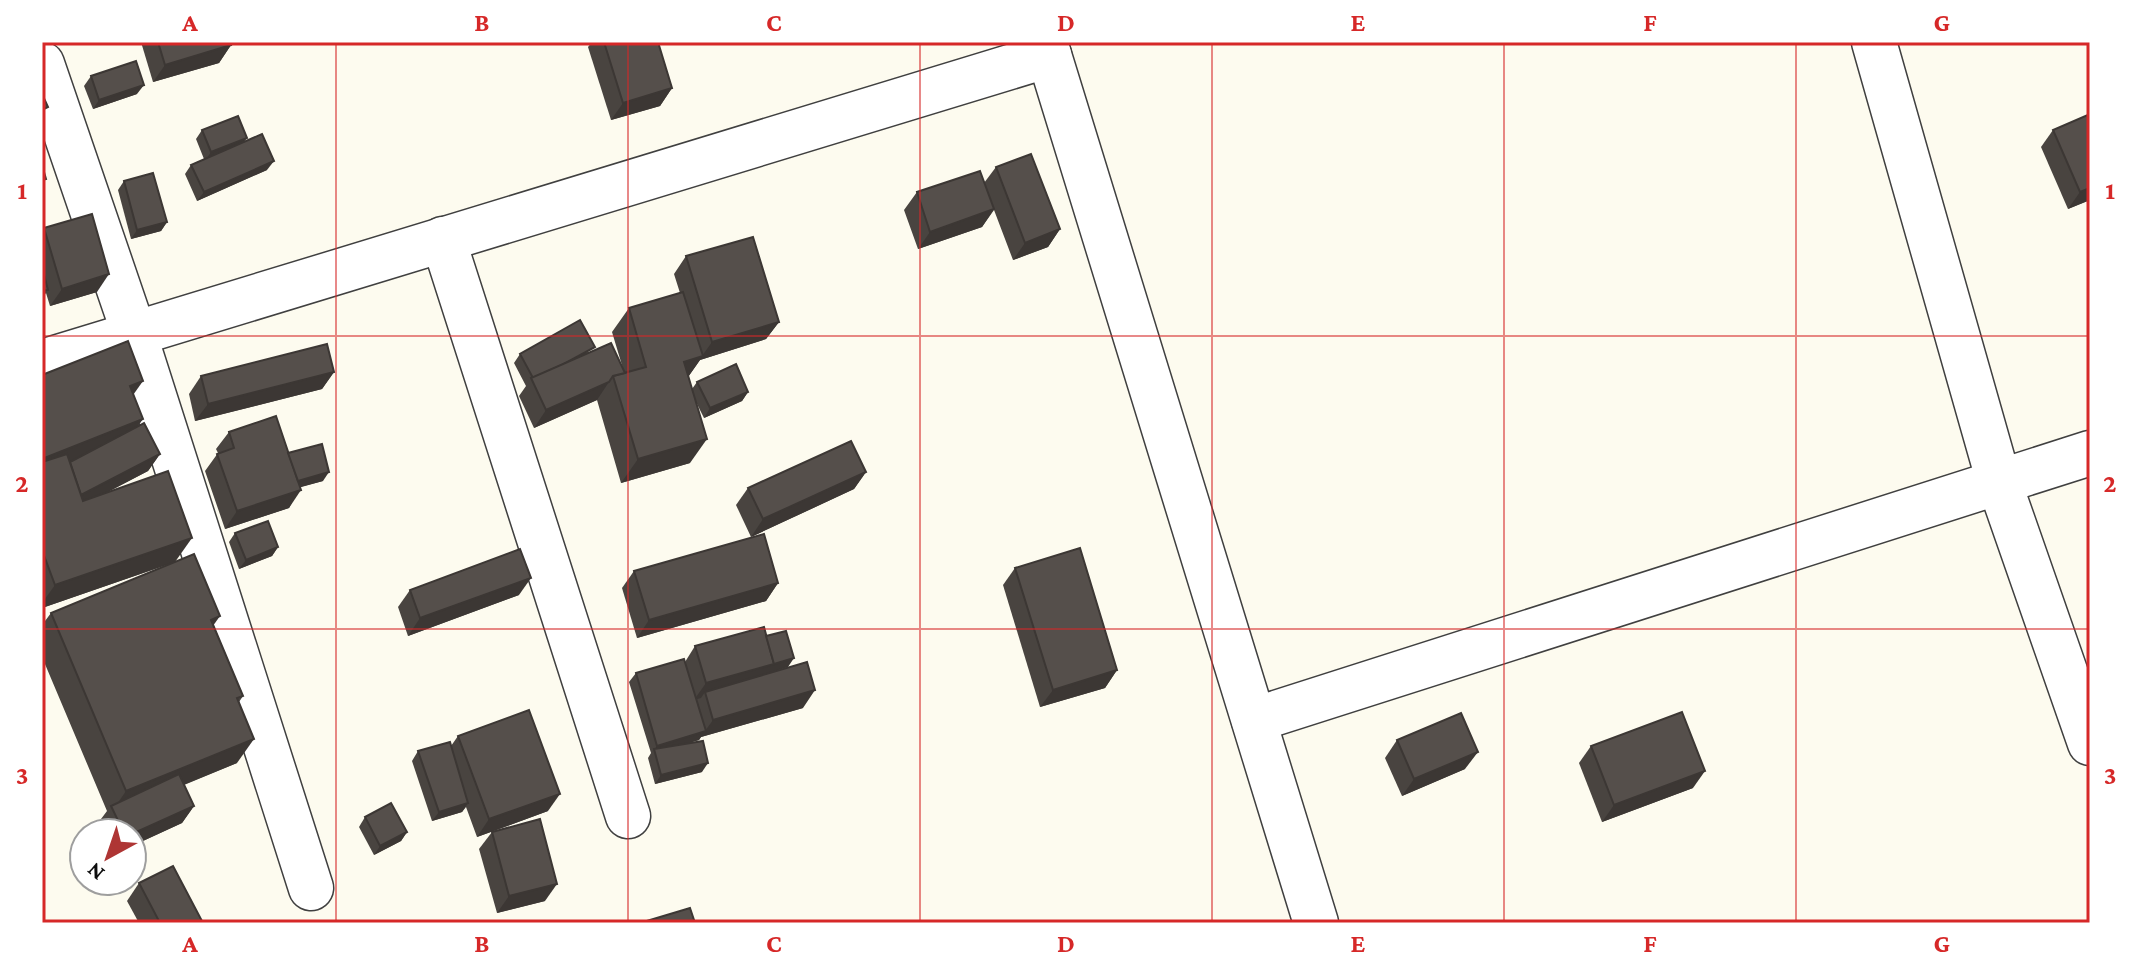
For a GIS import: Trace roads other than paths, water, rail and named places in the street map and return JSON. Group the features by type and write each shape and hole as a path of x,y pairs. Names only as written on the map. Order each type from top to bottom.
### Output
{"street":[{"path":"1874,42 1999,482 2090,743"},
{"path":"42,362 1047,49 1316,923"},
{"path":"42,64 134,333 311,888"},
{"path":"443,239 628,816"},
{"path":"1254,720 2090,453"}]}
